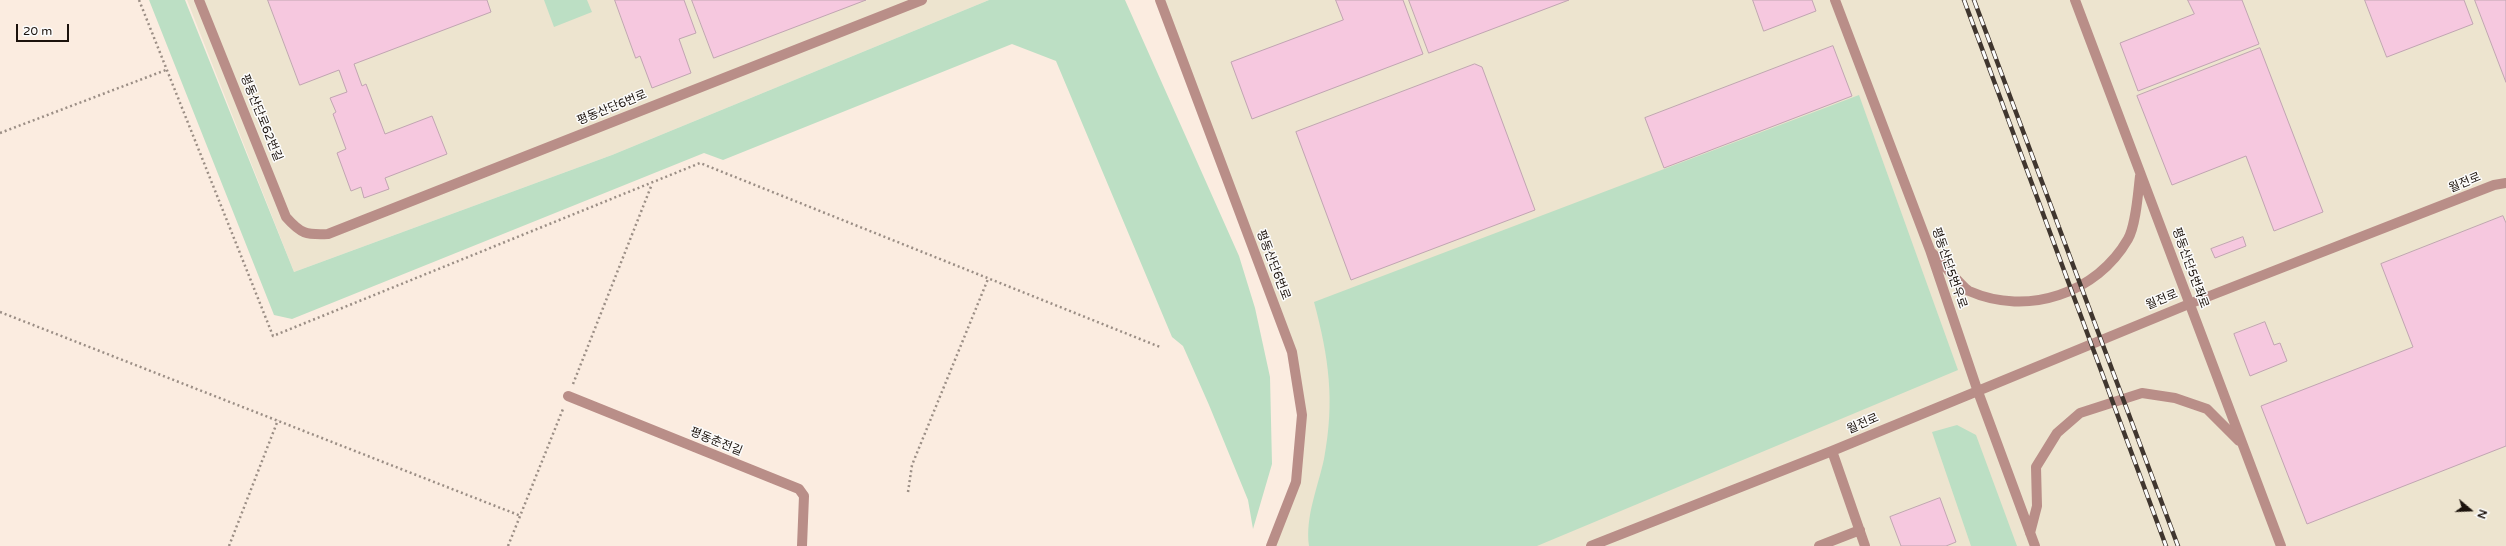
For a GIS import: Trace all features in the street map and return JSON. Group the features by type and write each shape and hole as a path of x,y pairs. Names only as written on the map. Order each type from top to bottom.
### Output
{"street":[{"name":"평동산단로62번길","path":"199,0 286,217 299,231 311,235"},
{"name":"평동산단6번로","path":"311,235 328,234 922,0"},
{"name":"평동산단6번로","path":"1160,0 1292,352 1302,415 1296,482 1271,546"},
{"name":"평동산단5번우로","path":"1835,0 1930,250 1977,390 2035,546"},
{"name":"평동산단5번좌로","path":"2075,0 2281,546"},
{"path":"1930,250 1968,290 1993,298 2017,301 2060,296 2089,282 2107,267 2129,238 2141,173"},
{"name":"월전로","path":"1591,546 1832,451 2189,304 2494,185 2506,183"},
{"path":"2030,534 2037,506 2036,467 2057,433 2080,414 2142,393 2175,398 2207,409 2242,444"},
{"name":"평동춘전길","path":"568,396 799,489 804,496 802,546"},
{"path":"1832,451 1865,546"},
{"path":"1820,546 1860,530"}],"path":[{"path":"139,0 273,336 700,163 1160,347"},
{"path":"0,134 166,70"},
{"path":"508,546 652,183"},
{"path":"908,492 912,466 988,279"},
{"path":"0,312 521,516"},
{"path":"229,546 278,420"}],"shaded area":[{"path":"187,0 989,0 612,155 294,272"},
{"path":"1160,0 2506,0 2506,546 1271,546 1296,482 1302,415 1292,352"}],"green space":[{"path":"149,0 185,0 294,272 612,155 989,0 1125,0 1239,256 1255,308 1270,377 1272,464 1253,529 1248,500 1209,405 1183,346 1172,337 1056,61 1012,44 723,160 704,153 292,319 274,315"},
{"path":"544,0 587,0 592,12 554,27"},
{"path":"1859,95 1958,370 1537,546 1309,546 1308,535 1310,513 1324,459 1330,399 1327,361 1314,302"},
{"path":"1957,425 1976,435 2017,546 1971,546 1932,432"}],"building":[{"path":"268,0 487,0 491,12 354,64 362,86 366,84 385,134 432,116 447,154 385,178 389,189 364,198 361,187 351,191 337,153 346,149 333,114 336,112 330,98 347,92 339,70 300,85"},
{"path":"615,0 684,0 696,33 679,39 691,73 652,88 640,56 636,58"},
{"path":"692,0 866,0 714,58"},
{"path":"1336,0 1403,0 1423,54 1252,119 1231,62 1343,20"},
{"path":"1409,0 1569,0 1429,53"},
{"path":"1753,0 1812,0 1816,11 1764,31"},
{"path":"2188,0 2242,0 2259,44 2138,91 2120,43 2194,14"},
{"path":"2365,0 2464,0 2473,24 2387,57"},
{"path":"2475,0 2506,0 2506,82"},
{"path":"1833,46 1852,96 1664,168 1645,118"},
{"path":"2260,48 2323,212 2274,231 2246,156 2172,185 2137,96"},
{"path":"1475,64 1482,67 1535,210 1351,280 1296,132"},
{"path":"2503,216 2506,223 2506,446 2307,524 2261,406 2413,347 2381,264"},
{"path":"2243,237 2246,246 2215,258 2211,249"},
{"path":"2265,322 2274,345 2280,343 2287,361 2250,376 2234,334"},
{"path":"1940,498 1956,542 1946,546 1901,546 1890,517"}],"railway":[{"path":"1964,0 2166,546"},
{"path":"1974,0 2178,546"}]}
